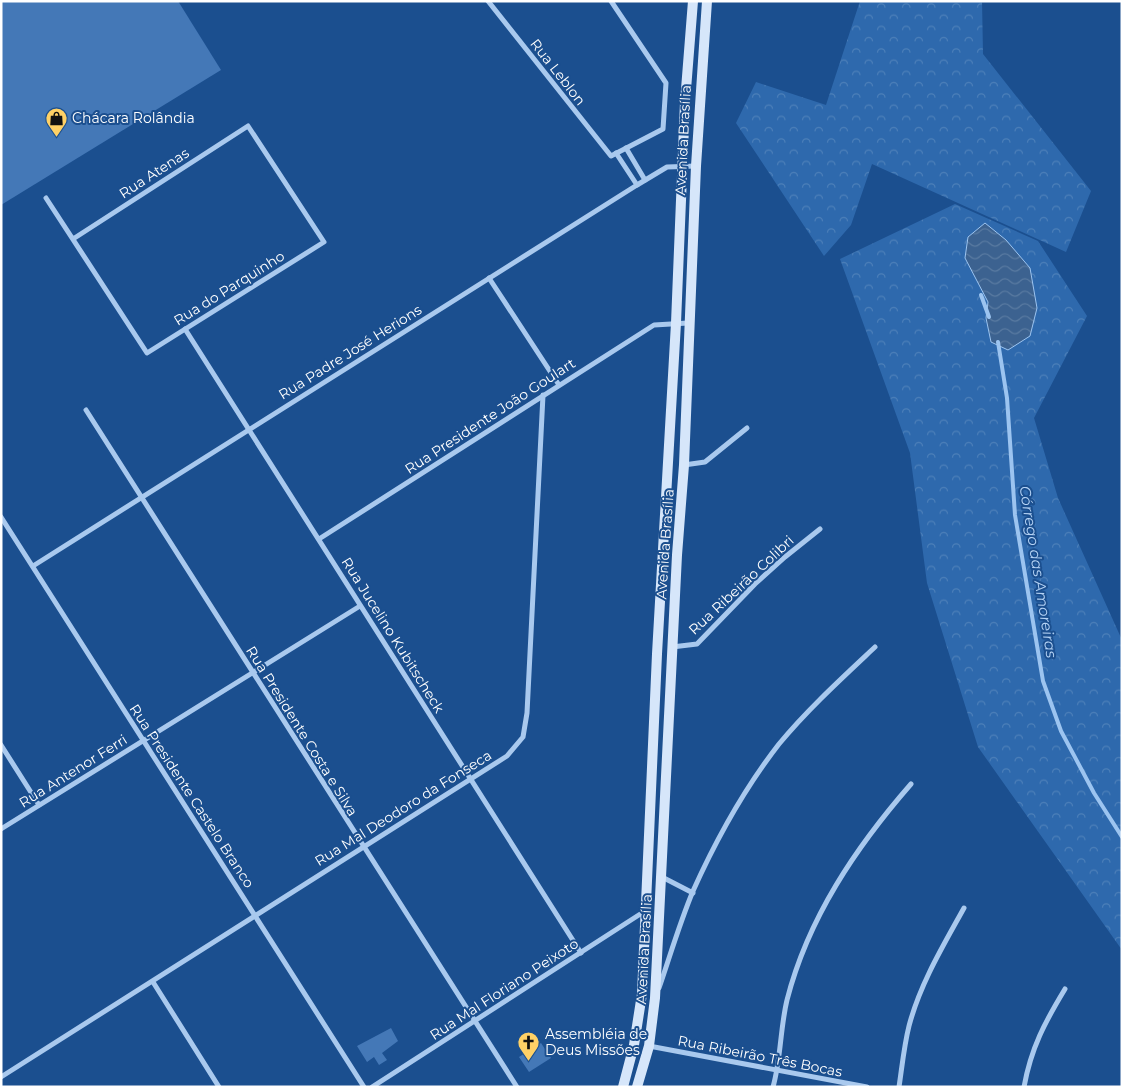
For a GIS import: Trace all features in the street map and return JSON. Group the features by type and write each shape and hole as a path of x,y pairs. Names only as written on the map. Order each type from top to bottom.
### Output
{"main road":[{"name":"Avenida Brasília","path":"623,1087 638,1025 647,910 657,654 692,1"},
{"name":"Avenida Brasília","path":"637,1087 649,1046 655,998 672,647 684,465 688,323 696,166 707,1"}],"street":[{"name":"Rua Leblon","path":"488,1 611,156 616,153"},
{"path":"611,1 666,83 663,129 616,153 637,185"},
{"name":"Rua Atenas","path":"73,239 248,126 324,242"},
{"path":"626,148 646,180"},
{"name":"Rua Padre José Herions","path":"33,566 637,185 667,167 696,166"},
{"path":"46,198 73,239"},
{"name":"Rua do Parquinho","path":"73,239 147,354 324,242"},
{"path":"489,278 559,385"},
{"name":"Rua Presidente João Goulart","path":"319,539 543,394 654,325 688,323"},
{"name":"Rua Jucelino Kubitscheck","path":"185,329 581,953"},
{"name":"Rua Mal Deodoro da Fonseca","path":"1,1077 507,756 523,737 527,713 543,394"},
{"name":"Rua Presidente Costa e Silva","path":"86,410 362,848 517,1087"},
{"path":"684,465 705,462 747,428"},
{"name":"Rua Presidente Castelo Branco","path":"1,517 364,1087"},
{"name":"Rua Ribeirão Colibri","path":"672,647 697,644 755,584 820,529"},
{"name":"Rua Antenor Ferri","path":"1,829 360,606"},
{"path":"655,998 693,893 720,836 750,786 779,744 815,704 875,647"},
{"path":"1,745 39,805"},
{"path":"773,1087 787,1001 794,975 814,928 850,861 885,814 911,784"},
{"path":"661,877 693,893"},
{"path":"899,1087 906,1041 915,1008 938,954 964,908"},
{"name":"Rua Mal Floriano Peixoto","path":"372,1087 647,910"},
{"path":"153,982 219,1087"},
{"path":"1024,1087 1029,1060 1037,1038 1065,989"},
{"name":"Rua Ribeirão Três Bocas","path":"649,1046 867,1087"}],"green space":[{"path":"860,1 982,1 983,54 1091,191 1066,252 872,164 851,225 824,256 736,123 756,82 826,105"},
{"path":"955,204 1038,241 1087,316 1034,418 1058,498 1122,640 1122,950 978,747 927,583 910,453 840,259"}],"water":[{"path":"985,223 1006,240 1030,268 1037,308 1030,336 1008,350 991,342 986,318 988,302 965,258 968,237"}],"building":[{"name":"Chácara Rolândia","path":"1,1 178,1 221,70 1,205"},
{"path":"391,1028 398,1041 382,1053 387,1060 379,1065 374,1057 367,1062 357,1046"},
{"path":"541,1043 551,1058 529,1072 519,1057"}],"waterway":[{"name":"Córrego das Amoreiras","path":"981,295 989,317"},
{"name":"Córrego das Amoreiras","path":"998,342 1007,398 1015,515 1043,681 1061,731 1094,793 1122,837"}],"place":[{"name":"Chácara Rolândia","path":"56,137"},
{"name":"Assembléia de Deus Missões","path":"529,1061"}]}
